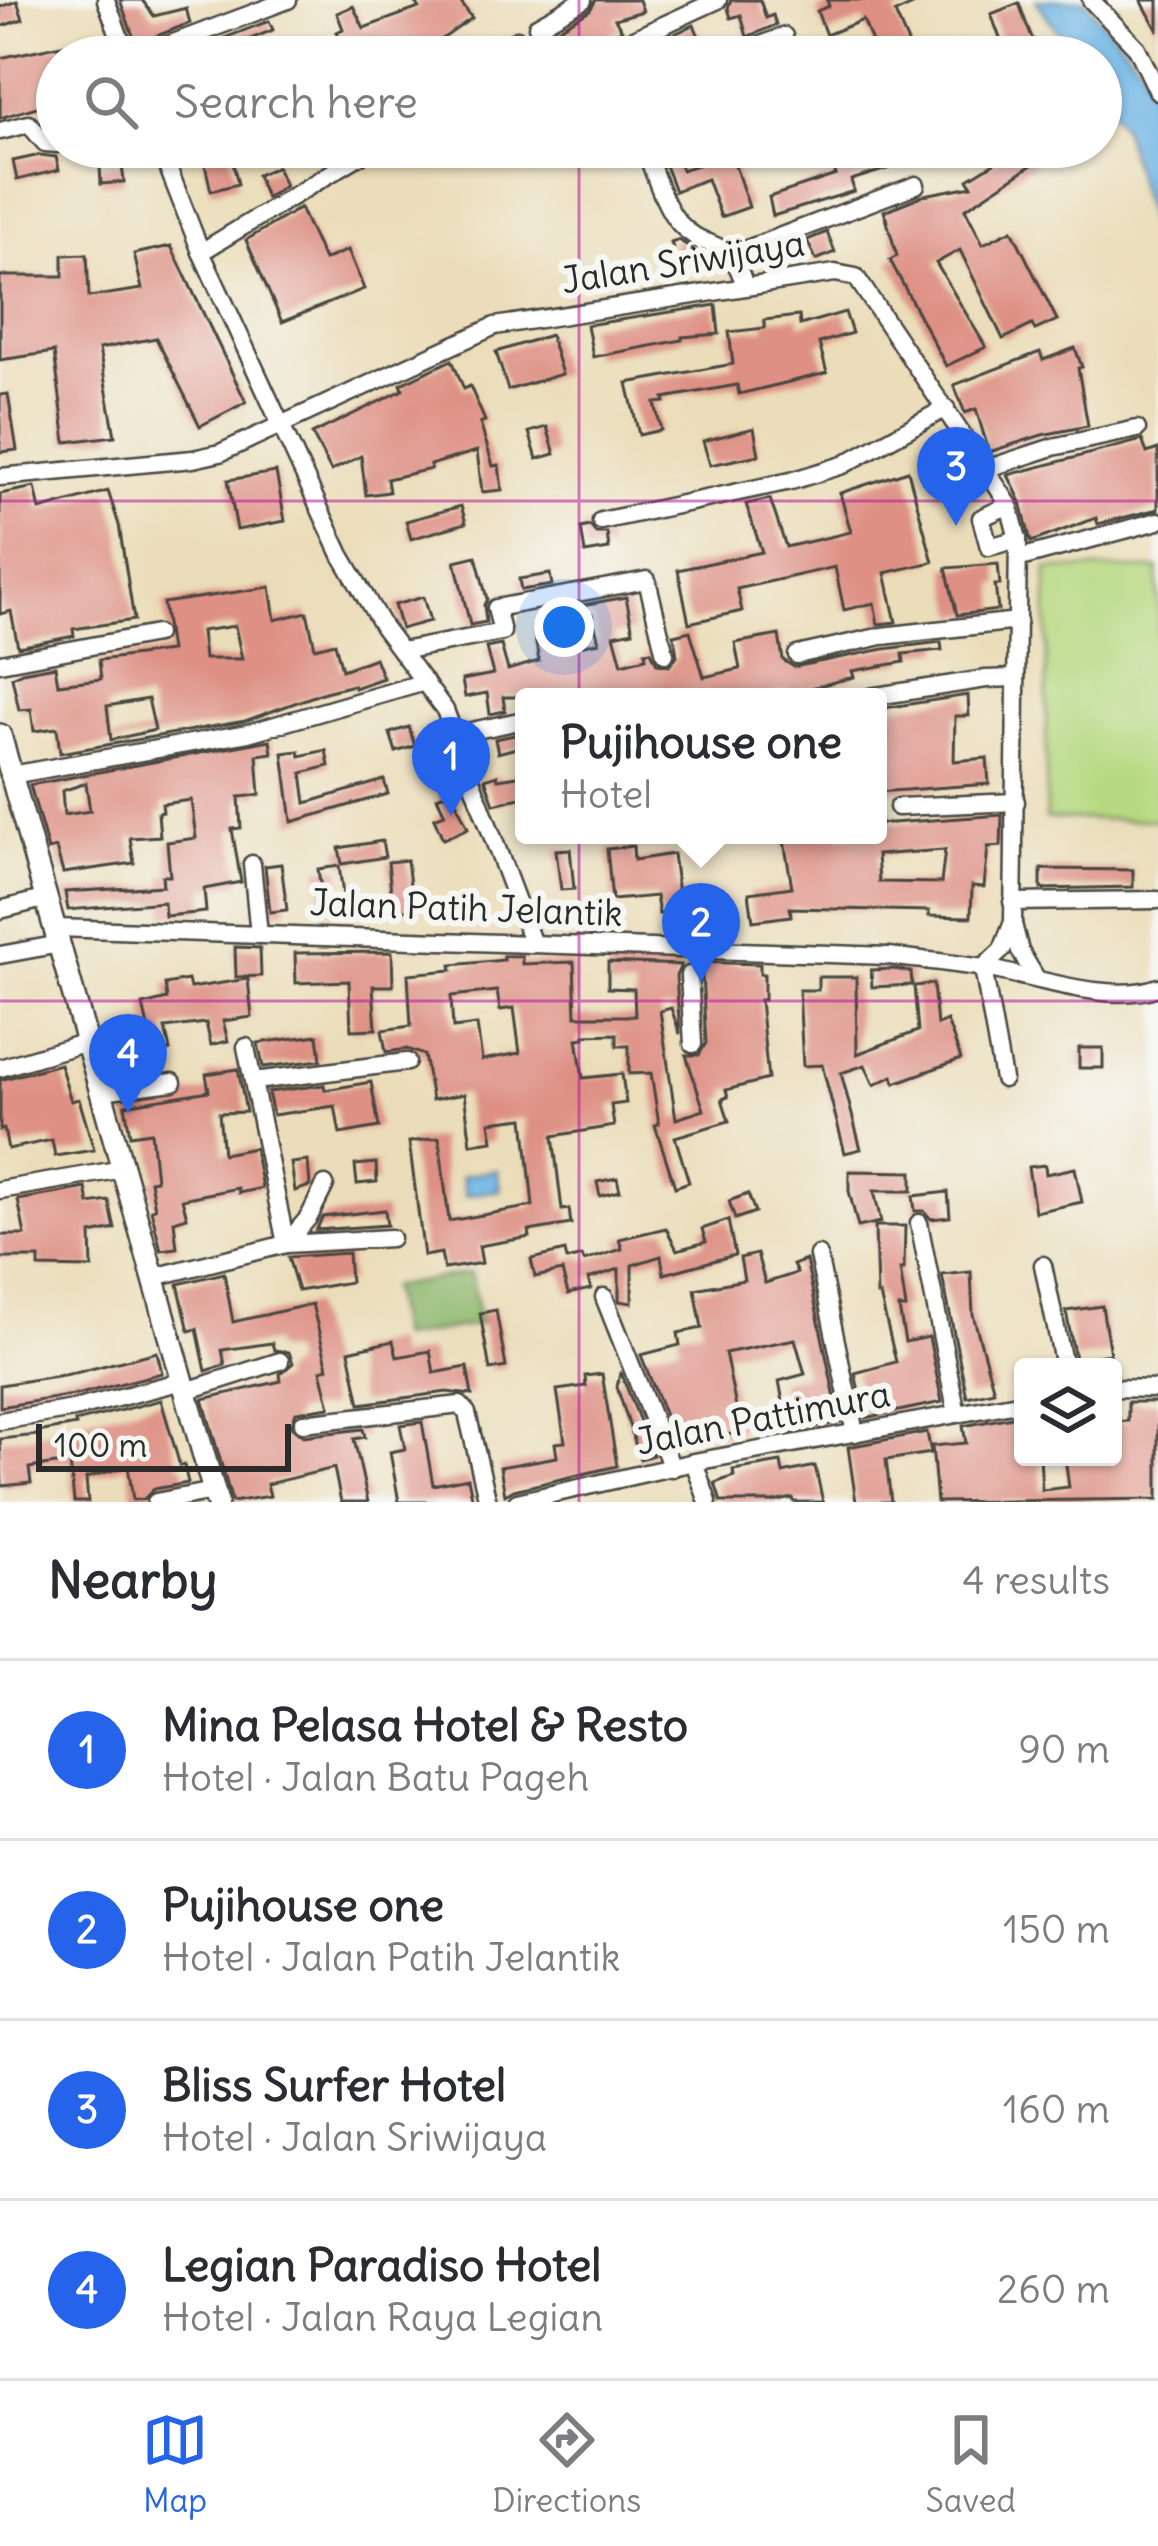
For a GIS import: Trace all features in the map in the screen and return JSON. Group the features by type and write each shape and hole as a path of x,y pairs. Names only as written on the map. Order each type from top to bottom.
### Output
{"main road":[{"path":"0,735 215,1496"}],"street":[{"path":"106,0 119,36"},
{"path":"192,36 288,0"},
{"path":"547,36 537,26 583,0"},
{"path":"640,36 718,0"},
{"path":"1090,0 1137,48 1158,92"},
{"path":"0,131 28,124 36,132"},
{"path":"168,168 201,252 341,555 401,651 440,700 533,944"},
{"path":"201,252 339,168"},
{"path":"653,168 677,222 731,255 745,287"},
{"path":"731,255 916,185"},
{"name":"Jalan Sriwijaya","path":"0,477 193,459 250,442 496,326 835,273 856,277 1009,505 1018,539 1012,912 1020,951 1036,978"},
{"path":"601,521 791,481 843,465 946,408"},
{"path":"986,469 1053,447 1137,429"},
{"path":"1009,505 981,518 989,547 1018,539"},
{"path":"1020,559 1158,521"},
{"path":"401,651 502,632 496,608 647,580 665,654"},
{"path":"797,655 882,636 1018,621"},
{"path":"0,663 156,634"},
{"path":"887,694 1016,678"},
{"path":"6,769 248,733 424,682"},
{"path":"452,735 515,722"},
{"path":"898,807 1016,802"},
{"path":"252,864 259,935"},
{"path":"0,910 47,898"},
{"path":"1003,1079 983,968 1002,950 1012,912 1158,900"},
{"name":"Jalan Patih Jelantik","path":"0,956 58,936 259,935 889,956 1114,993 1158,987"},
{"path":"687,948 693,1044"},
{"path":"0,1068 87,1042"},
{"path":"246,1047 286,1244"},
{"path":"254,1081 407,1062"},
{"path":"101,1091 173,1082"},
{"path":"0,1190 123,1169"},
{"path":"286,1244 309,1217 325,1185"},
{"path":"919,1223 957,1414"},
{"path":"154,1277 286,1244 391,1238"},
{"path":"818,1255 855,1433"},
{"path":"1042,1265 1062,1358"},
{"path":"604,1297 672,1468"},
{"path":"0,1421 184,1386 280,1361"},
{"path":"1122,1388 1158,1389"},
{"name":"Jalan Pattimura","path":"517,1502 694,1462 1014,1404"},
{"path":"303,1423 460,1405 467,1413 488,1502"},
{"path":"694,1462 708,1502"},
{"path":"156,1502 215,1496"}],"green space":[{"path":"1047,569 1158,569 1158,820 1046,819"},
{"path":"471,1273 480,1324 399,1338 390,1287"}],"water":[{"path":"1036,0 1084,0 1115,36 1061,36"},
{"path":"1122,44 1141,66 1158,109 1158,256 1123,129"},
{"path":"497,1170 500,1190 465,1195 462,1176"}],"building":[{"path":"120,0 142,0 154,16 186,8 190,23 157,36 133,36"},
{"path":"414,0 459,0 472,18 446,36 339,36 337,32 343,29 337,13 353,6 364,28 419,8"},
{"path":"596,0 639,0 643,11 615,19 622,30 607,36 565,36 558,29 590,10"},
{"path":"731,0 760,0 766,18 773,15 776,25 747,36 741,15 731,18"},
{"path":"827,0 924,0 895,13 905,36 869,36 863,20 826,35 817,11 829,6"},
{"path":"1141,0 1158,0 1158,31"},
{"path":"17,1 23,19 0,27 0,7"},
{"path":"1019,3 1032,36 999,36 991,14"},
{"path":"269,21 273,30 258,36 230,36"},
{"path":"694,25 699,36 670,36"},
{"path":"36,50 36,107 0,118 0,58"},
{"path":"36,156 36,168 59,170 17,180 13,161"},
{"path":"100,168 122,168 124,182 101,184"},
{"path":"206,168 234,168 238,184 211,191"},
{"path":"277,168 285,186 266,198 257,175"},
{"path":"666,168 736,168 749,207 721,217 707,179 675,191"},
{"path":"834,168 890,168 851,180 854,191 773,216 769,197 836,175"},
{"path":"986,168 1027,168 965,209 983,244 1012,230 1057,320 1003,339 960,250 936,263 986,347 946,366 890,260 897,256 884,211 924,195 972,186 968,179"},
{"path":"300,208 324,260 348,250 364,289 282,322 246,240"},
{"path":"827,232 835,252 816,260 807,240"},
{"path":"679,240 692,249 696,262 680,267 671,243"},
{"path":"171,246 246,402 200,426 156,338 99,349 115,436 66,442 54,352 0,360 0,276 63,276 63,255 87,254 89,297 142,289 134,254"},
{"path":"716,305 719,334 682,337 593,357 587,325"},
{"path":"845,312 852,333 819,343 827,373 739,394 737,385 664,398 665,402 655,403 661,430 639,435 627,383 733,364 729,332 765,328 764,320 799,316 800,325"},
{"path":"550,335 562,374 508,390 496,352"},
{"path":"1075,348 1082,367 1078,368 1088,426 989,452 976,409 965,413 954,385 1040,352 1043,360"},
{"path":"452,360 485,421 480,423 493,466 499,465 502,490 482,492 477,451 387,479 389,492 366,495 361,456 331,471 312,434 403,390 401,384"},
{"path":"8,394 17,450 0,452 0,395"},
{"path":"547,427 555,454 537,459 529,432"},
{"path":"754,428 759,455 710,465 703,441"},
{"path":"1142,440 1147,453 1158,449 1158,509 1098,524 1096,518 1031,542 1008,475"},
{"path":"908,471 933,562 885,573 896,622 878,624 874,603 844,610 835,567 737,589 742,611 689,623 678,570 762,552 746,504 770,499 786,547 851,532 840,493"},
{"path":"276,472 285,521 237,530 228,480"},
{"path":"35,487 40,510 108,491 119,525 134,620 73,629 74,636 18,647 11,611 0,614 0,494"},
{"path":"461,506 466,523 411,539 406,521"},
{"path":"590,526 596,533 607,533 609,549 585,553 581,528"},
{"path":"476,556 487,599 486,622 470,625 455,561"},
{"path":"998,564 998,610 957,615 946,568"},
{"path":"550,574 552,585 521,590 519,579"},
{"path":"270,587 275,620 307,612 315,648 335,643 342,670 375,658 383,678 325,692 245,721 60,753 57,728 34,731 31,709 19,710 12,677 55,666 58,684 101,679 99,660 170,651 163,603","holes":["235,626 242,659 204,659 201,631","148,699 155,730 111,740 107,706"]},
{"path":"423,597 430,621 401,629 394,605"},
{"path":"626,597 633,631 614,635 622,664 646,658 645,652 651,651 657,664 669,666 677,656 674,635 690,631 704,677 740,669 735,643 779,635 783,660 794,667 941,642 942,650 903,654 904,662 852,671 854,677 811,688 515,688 515,697 503,697 505,711 490,714 487,693 465,697 462,680 493,674 486,648 501,645 508,670 539,661 533,627 553,623 559,650 599,642 592,614 564,620 561,609"},
{"path":"968,695 969,716 955,716 954,761 987,758 989,784 887,791 887,708"},
{"path":"409,727 415,746 396,752 390,733"},
{"path":"515,735 515,748 498,753 495,739"},
{"path":"270,740 272,753 257,755 260,795 239,797 241,828 232,829 241,882 204,889 206,912 165,916 164,902 68,910 65,892 163,886 162,876 170,876 167,842 196,838 191,800 162,804 160,836 130,838 134,863 63,873 56,848 48,850 30,785","holes":["86,783 90,811 64,815 62,791"]},
{"path":"326,750 329,766 302,773 306,803 384,780 388,794 292,822 283,753 299,751 300,756"},
{"path":"515,776 515,799 494,804 485,779"},
{"path":"451,791 468,828 443,839 434,818 445,814 437,797"},
{"path":"1002,815 1001,846 988,847 984,887 972,886 971,917 929,916 929,911 790,908 791,916 753,921 749,893 792,887 785,844 887,844 887,823","holes":["945,850 941,883 879,882 877,855"]},
{"path":"382,841 385,857 342,864 339,848"},
{"path":"633,846 634,860 673,854 678,894 690,892 692,909 659,914 656,896 612,900 607,849"},
{"path":"570,849 574,889 561,890 556,850"},
{"path":"407,860 413,909 393,911 388,862"},
{"path":"281,864 287,910 270,912 265,866"},
{"path":"339,866 345,909 324,911 318,869"},
{"path":"1041,869 1133,870 1133,887 1041,889"},
{"path":"235,947 260,948 261,976 236,977"},
{"path":"392,952 393,986 373,986 376,1029 351,1030 349,981 296,983 295,953"},
{"path":"503,956 522,956 522,964 574,962 576,1016 635,1016 634,989 608,988 608,962 681,965 676,976 680,1034 671,1008 660,1011 676,1119 704,1110 686,1055 699,1055 706,1043 702,974 692,962 760,964 768,1079 726,1090 728,1097 722,1099 729,1121 675,1137 689,1182 675,1187 655,1125 659,1124 651,1073 629,1074 629,1046 617,1046 617,1034 577,1039 583,1078 622,1074 626,1103 611,1105 614,1126 553,1136 562,1210 569,1209 571,1224 479,1246 482,1263 444,1269 441,1253 424,1256 409,1142 439,1138 449,1221 533,1206 524,1118 490,1122 493,1141 471,1144 464,1094 432,1100 424,1055 407,1049 386,1052 382,1030 411,1026 408,974 504,960","holes":["497,991 500,1010 514,1008 520,1053 482,1060 477,1025 453,1028 451,996"]},
{"path":"871,970 911,972 912,985 872,987"},
{"path":"818,977 856,977 857,1054 918,1031 914,986 933,984 937,1025 947,1021 961,1059 895,1083 893,1076 874,1085 865,1065 841,1073 861,1149 845,1153 822,1065 803,1066 799,990 818,990"},
{"path":"248,979 252,1017 223,1021 228,1041 211,1045 206,1023 165,1028 170,1050 112,1063 108,1044 150,1035 143,1005 167,999 165,984 188,980 190,988"},
{"path":"318,1035 321,1060 263,1067 258,1043"},
{"path":"1079,1048 1103,1048 1103,1068 1079,1068"},
{"path":"60,1064 71,1101 79,1099 94,1150 55,1156 52,1140 8,1149 4,1129 0,1130 0,1080"},
{"path":"238,1069 246,1112 219,1113 223,1154 254,1148 262,1188 182,1199 187,1217 174,1221 177,1248 161,1250 151,1209 155,1208 150,1181 156,1180 151,1132 130,1135 125,1105 209,1091 206,1074"},
{"path":"371,1082 379,1127 340,1134 335,1106 273,1115 268,1092 324,1085 325,1090"},
{"path":"308,1161 310,1186 295,1191 291,1163"},
{"path":"376,1163 377,1182 357,1184 355,1165"},
{"path":"1045,1165 1046,1174 1075,1168 1082,1202 1035,1212 1028,1167"},
{"path":"849,1171 912,1172 912,1191 874,1191 881,1222 858,1227"},
{"path":"617,1178 620,1191 600,1196 597,1182"},
{"path":"86,1188 89,1204 109,1201 115,1229 91,1234 92,1268 39,1267 39,1258 0,1258 0,1235 25,1235 18,1200"},
{"path":"948,1192 950,1217 931,1219 924,1211 915,1211 913,1196"},
{"path":"748,1194 755,1212 735,1219 729,1201"},
{"path":"385,1210 387,1225 316,1230 323,1217"},
{"path":"728,1220 735,1255 664,1274 661,1256 632,1265 632,1303 619,1301 619,1269 588,1279 591,1289 568,1294 562,1271 535,1277 531,1259 565,1251 567,1260 582,1256 584,1261 622,1249 619,1239 666,1228 677,1250 706,1242 702,1229"},
{"path":"875,1226 905,1226 904,1269 900,1269 906,1308 899,1308 905,1342 929,1337 942,1402 865,1418 855,1373 896,1362 877,1295"},
{"path":"348,1253 350,1282 298,1291 288,1257"},
{"path":"757,1254 765,1283 797,1273 793,1265 806,1260 840,1422 789,1432 779,1381 805,1374 795,1339 725,1353 741,1432 709,1439 708,1432 675,1441 641,1355 680,1345 678,1333 702,1328 695,1289 744,1280 740,1258"},
{"path":"971,1272 973,1315 994,1391 967,1397 942,1275"},
{"path":"224,1273 233,1322 312,1304 328,1368 321,1370 330,1407 296,1412 291,1426 303,1436 363,1429 365,1437 354,1439 368,1502 341,1502 334,1468 267,1484 270,1496 232,1502 203,1399 281,1381 280,1374 293,1363 289,1352 274,1350 272,1343 222,1350 225,1365 206,1371 197,1329 189,1331 178,1284"},
{"path":"1102,1306 1110,1354 1075,1358 1066,1311"},
{"path":"496,1310 506,1367 490,1370 480,1313"},
{"path":"393,1341 397,1357 430,1351 434,1373 467,1367 472,1395 447,1392 360,1404 349,1351"},
{"path":"157,1352 162,1373 80,1394 0,1407 0,1385 75,1373"},
{"path":"620,1373 653,1455 640,1459 617,1387"},
{"path":"602,1374 617,1466 505,1495 500,1467 557,1457 555,1443 565,1442 557,1390 586,1386 585,1376"},
{"path":"161,1400 188,1483 154,1489 144,1499 133,1500 128,1466 86,1478 88,1502 74,1502 70,1462 29,1468 31,1483 2,1486 0,1439 38,1435"},
{"path":"1128,1402 1158,1402 1158,1499 937,1502 932,1446 966,1443 963,1426 1014,1417 1014,1466 1041,1466 1042,1490 1069,1487 1066,1466 1122,1466 1122,1421 1128,1421"},
{"path":"422,1422 433,1485 468,1478 473,1502 399,1502 390,1452 405,1449 400,1425"},
{"path":"927,1432 931,1453 886,1460 891,1502 856,1502 848,1447"},
{"path":"781,1462 783,1473 815,1466 823,1502 794,1502 793,1498 721,1502 715,1483 734,1476 733,1470"}],"place":[{"name":"Bliss Surfer Hotel","path":"956,526"},
{"name":"Mina Pelasa Hotel & Resto","path":"451,816"},
{"name":"Pujihouse one","path":"701,982"},
{"name":"Legian Paradiso Hotel","path":"128,1113"}]}
